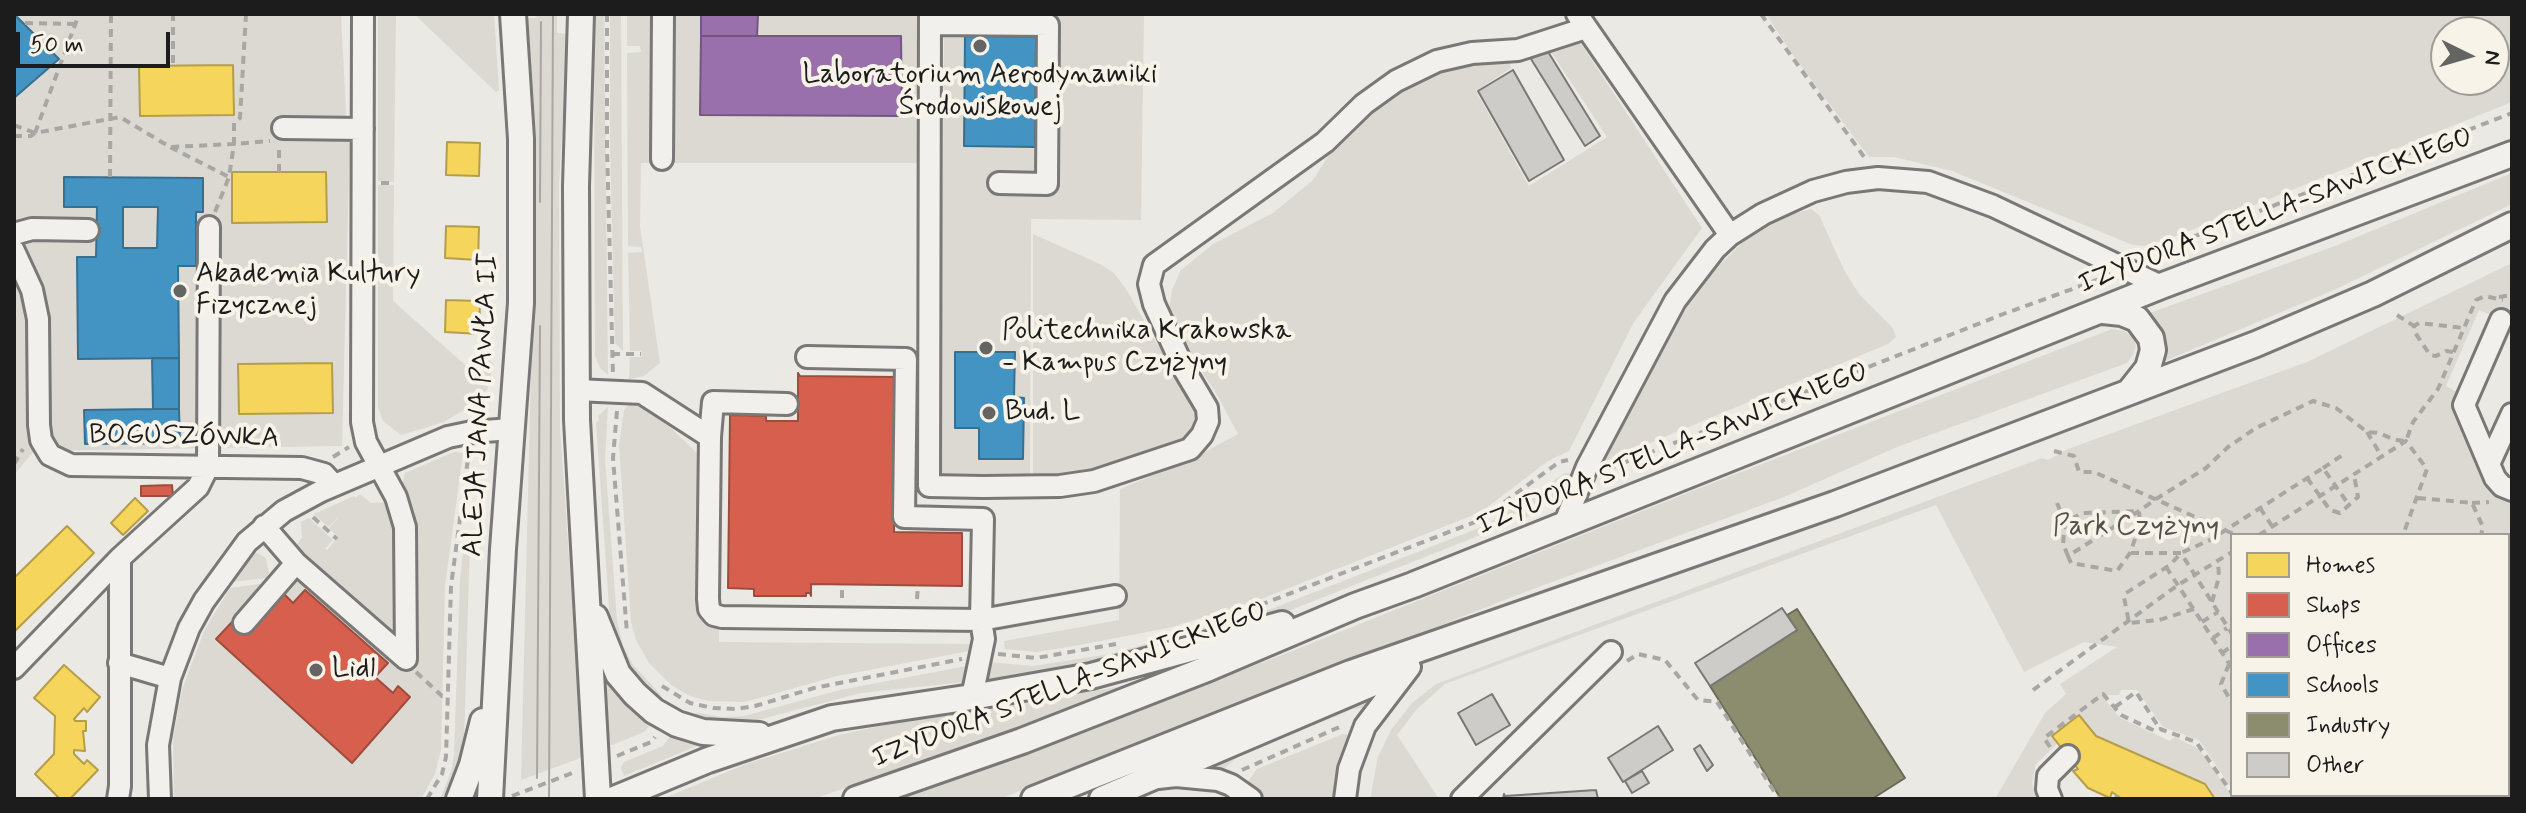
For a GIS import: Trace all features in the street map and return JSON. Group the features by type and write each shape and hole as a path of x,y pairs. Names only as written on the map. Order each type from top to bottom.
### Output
{"main road":[{"name":"ALEJA JANA PAWŁA II","path":"490,799 521,303 521,139 513,14"},
{"path":"581,14 576,186 576,390 598,799"},
{"name":"IZYDORA STELLA-SAWICKIEGO","path":"856,799 1022,741 2161,286 2512,154"},
{"path":"1034,799 1351,673 1835,504 2256,344 2373,294 2512,225"},
{"path":"2103,311 2122,313 2137,319 2151,338 2153,350 2148,368 2127,393"},
{"path":"588,588 611,660 625,684 654,711 688,728 717,735 785,732"},
{"path":"614,799 785,732 845,715 1091,676 1355,606"},
{"path":"459,799 480,737 499,644"},
{"path":"1102,799 1410,667 1439,644"}],"street":[{"path":"264,526 296,563 406,659 405,527 396,497 366,442 362,422 363,14"},
{"path":"662,159 663,14"},
{"path":"999,183 1047,184 1048,25 930,19 929,486 1060,486 1094,481 1190,449 1202,435 1208,421 1207,408 1185,371 1154,304 1149,284 1154,265 1325,142 1364,104 1396,81 1437,61 1472,53 1518,50 1582,21 1730,235"},
{"path":"283,128 363,129"},
{"path":"1564,525 1587,467 1675,301 1715,249 1730,235 1763,214 1813,191 1878,178 1928,182 1980,201 2161,286"},
{"path":"14,668 120,558 198,487 208,467 209,227"},
{"path":"14,234 32,229 88,230"},
{"name":"BOGUSZÓWKA","path":"14,251 32,290 38,319 39,425 41,440 50,455 71,465 302,468 324,474 334,485"},
{"path":"2501,320 2464,405 2504,493"},
{"path":"807,357 931,359"},
{"path":"906,359 904,517 983,519"},
{"path":"576,390 617,396 649,396 710,437"},
{"path":"787,404 713,402 708,599 709,609 714,615 981,620 1115,596"},
{"path":"2489,464 2512,414"},
{"path":"160,799 158,745 170,678 189,628 234,558 264,526 309,496 459,434 511,429"},
{"path":"972,697 984,639 981,620 983,487"},
{"path":"118,799 120,558"},
{"path":"244,623 296,563"},
{"path":"1462,799 1614,660"},
{"path":"119,663 170,678"},
{"path":"1345,799 1349,769 1365,726 1410,667"},
{"path":"2051,799 2047,789 2048,776 2060,753"},
{"path":"1150,779 1204,777 1231,785 1251,799"}],"path":[{"path":"35,133 79,14"},
{"path":"110,177 111,14"},
{"path":"173,14 173,63"},
{"path":"209,227 229,177 234,123 240,118 246,14"},
{"path":"607,14 612,354 617,396 613,458 628,639"},
{"path":"1761,14 1878,178"},
{"path":"25,23 75,24"},
{"path":"1247,609 1480,520 1559,462 1572,459 1598,473 2108,276 2124,250 2154,252 2512,113"},
{"path":"14,136 31,136 120,117 229,177"},
{"path":"14,125 35,133"},
{"path":"170,147 279,140 283,128"},
{"path":"279,150 279,172"},
{"path":"2262,533 2406,441 2413,422 2438,389 2478,297 2512,295"},
{"path":"2397,315 2414,326"},
{"path":"2414,326 2419,323 2464,328"},
{"path":"2414,326 2414,331 2430,355 2453,352"},
{"path":"612,354 641,354"},
{"path":"2068,556 2206,468 2228,447 2256,428 2313,401 2336,408 2367,432 2382,457"},
{"path":"2367,432 2406,441 2427,469 2404,533"},
{"path":"323,457 335,457 347,450 351,443"},
{"path":"427,799 445,766 451,586 469,450"},
{"path":"2054,451 2074,456 2079,472 2094,472 2232,533"},
{"path":"2129,623 2124,595 2181,553 2225,530 2344,454"},
{"path":"2323,468 2349,505"},
{"path":"2307,478 2330,510 2340,513 2358,497 2354,475"},
{"path":"2418,498 2484,503 2504,493"},
{"path":"2057,503 2065,522 2063,544 2071,563 2117,571 2130,553 2140,525 2139,511"},
{"path":"2472,503 2483,527 2482,533"},
{"path":"2260,508 2273,526"},
{"path":"2065,522 2083,513 2139,511"},
{"path":"308,513 337,539"},
{"path":"2130,553 2181,553"},
{"path":"2181,553 2230,631"},
{"path":"2033,690 2178,585 2230,553"},
{"path":"2212,602 2219,577 2218,560"},
{"path":"2166,567 2230,665"},
{"path":"2129,623 2159,620 2194,609"},
{"path":"2202,622 2218,612"},
{"path":"2213,638 2227,627"},
{"path":"654,679 690,703 736,709 814,688 981,655 1036,658 1127,641"},
{"path":"2222,653 2230,647"},
{"path":"1614,660 1638,654 1665,660 1698,700 1718,702 1779,799"},
{"path":"2229,692 2221,684 2230,668"},
{"path":"420,678 442,696 448,696"},
{"path":"2115,707 2136,692 2160,729 2196,742 2230,790"},
{"path":"2060,753 2044,738 2103,694 2121,715 2155,731 2160,729"},
{"path":"1231,785 1241,771 1259,761 1343,725 1357,723 1365,726"},
{"path":"614,757 651,742 658,734"},
{"path":"519,794 585,767"}],"shaded area":[{"name":"Akademia Kultury Fizycznej","path":"14,14 341,14 344,123 350,137 342,446 34,451 14,475"},
{"path":"378,14 396,14 394,182 378,181"},
{"path":"414,14 494,14 499,90 496,92"},
{"path":"537,14 557,14 557,33 568,34 559,183 560,428 583,755 521,780 535,207 525,18 536,18"},
{"path":"594,14 604,14 608,375 600,368 595,355"},
{"path":"610,14 621,14 623,351 615,343"},
{"path":"627,14 917,14 918,163 641,163 640,226 660,363 644,376 629,379 630,357 642,357 641,351 630,351 628,253 642,252 641,247 628,246 627,53 641,52 640,46 627,46"},
{"name":"Politechnika Krakowska - Kampus Czyżyny","path":"944,14 1144,14 1141,220 1031,219 1030,476 941,475"},
{"path":"1766,14 2512,14 2512,102 2147,246 2133,245 1952,171 1894,157 1869,157"},
{"path":"1578,39 1702,228 1634,322 1569,451 1548,461 1485,509 1471,516 1261,599 1172,627 1080,645 1037,652 1005,649 1004,641 1119,620 1120,489 1192,459 1238,434 1215,391 1189,354 1169,311 1172,290 1181,270 1213,244 1273,213 1313,180 1337,142 1371,106 1418,78 1453,65 1509,60 1511,68 1476,91 1529,186 1607,137 1548,47"},
{"path":"2512,173 2512,204 2336,289 2160,363 2159,327 2147,314 2335,246"},
{"path":"378,185 394,185 393,301 480,378 489,360 494,364 487,390 472,405 444,422 401,435 383,421 378,407"},
{"path":"1811,209 1819,215 1844,270 1859,294 1893,328 1896,337 1888,344 1602,463 1601,458 1678,320 1712,273 1745,240 1763,228 1782,217"},
{"path":"1033,234 1100,264 1114,273 1126,289 1196,412 1192,434 1182,446 1067,478 1033,476"},
{"name":"Park Czyżyny","path":"2512,263 2512,324 2479,310 2446,386 2459,393 2512,497 2512,709 2510,533 2230,533 2230,786 2199,740 2163,727 2137,690 2121,690 2119,695 2108,695 2106,701 2120,718 2170,741 2175,737 2199,749 2234,799 2215,799 2205,784 2096,736 2079,716 2053,735 2058,743 2036,764 2032,783 2037,799 1995,799 2045,713 2066,694 2060,684 2117,647 2084,642 2024,672 1936,505 1445,684 1417,709 1397,735 1439,799 1370,799 1378,757 1391,730 1412,703 1436,684 2307,362"},
{"path":"2112,329 2124,331 2133,337 2136,346 2127,363 1897,447 1784,497 1525,592 1000,799 896,799 1282,655 1705,486"},
{"path":"629,404 643,407 698,454 698,607 705,622 719,626 719,642 971,644 972,629 976,632 975,650 837,676 745,702 708,701 690,696 671,685 649,663 636,640 631,622 619,445 624,410"},
{"path":"608,407 605,459 617,620 623,646 633,665 661,695 663,703 627,668 610,621 596,423 598,416"},
{"path":"454,452 463,453 445,586 441,749 435,774 421,799 174,799 173,739 182,690 204,631 230,588 267,583 302,538 301,522 309,518 333,540 327,550 338,537 329,528 339,517 328,527 314,514 360,494 371,503 410,500 402,488 405,473"},
{"path":"1565,473 1574,474 1566,489 1531,515 1286,612 1129,658 984,680 989,662 1033,666 1110,654 1271,609 1474,530"},
{"path":"465,538 470,538 464,744 449,799 440,799 454,755 460,578"},
{"path":"253,551 266,558 269,573 266,578 229,581"},
{"path":"972,665 965,682 861,693 746,723 718,725 684,716 698,713 722,717 744,716 840,690"},
{"path":"603,667 653,722 644,732 612,745 608,745"},
{"path":"1124,686 1002,735 813,799 662,799 746,764 839,735 904,721"},
{"path":"1377,690 1363,708 1353,709 1237,757 1224,769 1208,765"},
{"path":"673,732 704,743 624,776 621,768 624,762 663,746"},
{"path":"1343,734 1351,735 1333,799 1264,799 1247,783 1257,769"}],"building: Homes":[{"path":"233,65 234,115 140,116 139,66"},
{"path":"447,142 480,143 479,176 446,175"},
{"path":"232,172 326,172 327,222 232,223"},
{"path":"446,226 479,227 478,260 445,258"},
{"path":"446,300 480,301 479,334 445,332"},
{"path":"332,363 333,413 239,414 238,364"},
{"path":"135,498 148,511 123,535 111,523"},
{"path":"67,526 94,553 14,632 14,578"},
{"path":"64,665 100,697 87,712 84,708 74,719 86,721 86,731 83,731 85,751 74,750 74,754 84,764 87,760 98,770 70,799 60,799 35,774 54,754 55,716 34,698"},
{"path":"2079,715 2096,736 2205,784 2215,799 2122,799 2112,792 2110,798 2088,788 2073,771 2078,769 2052,736"},
{"path":"2510,755 2512,756 2512,799 2506,797 2510,797"}],"building: Shops":[{"path":"798,373 800,376 896,377 894,532 962,533 962,586 811,584 811,596 806,593 806,596 754,596 754,589 728,588 730,415 766,416 766,421 798,421"},
{"path":"172,485 173,496 141,496 141,486"},
{"name":"Lidl","path":"305,590 388,663 375,677 393,693 398,686 410,697 352,763 216,639 233,621 246,633 283,593 293,603"}],"building: Offices":[{"path":"701,14 758,14 757,36 701,36"},
{"path":"701,36 901,36 902,116 700,115"}],"building: Schools":[{"path":"14,14 59,59 14,98"},
{"path":"965,36 1036,37 1035,147 964,146"},
{"path":"64,177 203,178 203,212 196,212 196,266 178,266 179,358 78,359 77,257 96,257 97,207 64,207","holes":["123,207 158,207 157,248 123,248"]},
{"name":"Bud. L","path":"955,352 1015,352 1014,397 1024,398 1023,459 979,459 979,428 955,428"},
{"path":"152,358 179,358 179,409 153,409"},
{"path":"179,409 180,443 85,444 84,410"}],"building: Industry":[{"path":"1797,609 1905,778 1872,799 1781,799 1710,686 1797,630 1787,615"}],"building: Other":[{"path":"1547,50 1600,136 1585,146 1531,59"},
{"path":"1513,70 1564,160 1529,181 1478,91"},
{"path":"1782,608 1797,630 1710,686 1695,663"},
{"path":"1492,694 1510,725 1476,745 1458,713"},
{"path":"1658,726 1673,750 1623,782 1608,758"},
{"path":"1700,745 1713,765 1707,771 1694,749"},
{"path":"1642,771 1649,783 1632,793 1625,781"},
{"path":"1596,790 1598,799 1503,799 1504,794"}],"tram line":[{"path":"549,799 553,14"},
{"path":"540,202 541,22"},
{"path":"537,778 540,326"}],"place":[{"name":"Laboratorium Aerodynamiki Środowiskowej","path":"980,46"},
{"name":"Akademia Kultury Fizycznej","path":"180,291"},
{"name":"Politechnika Krakowska - Kampus Czyżyny","path":"986,348"},
{"name":"Bud. L","path":"989,413"},
{"name":"Lidl","path":"316,670"}]}
